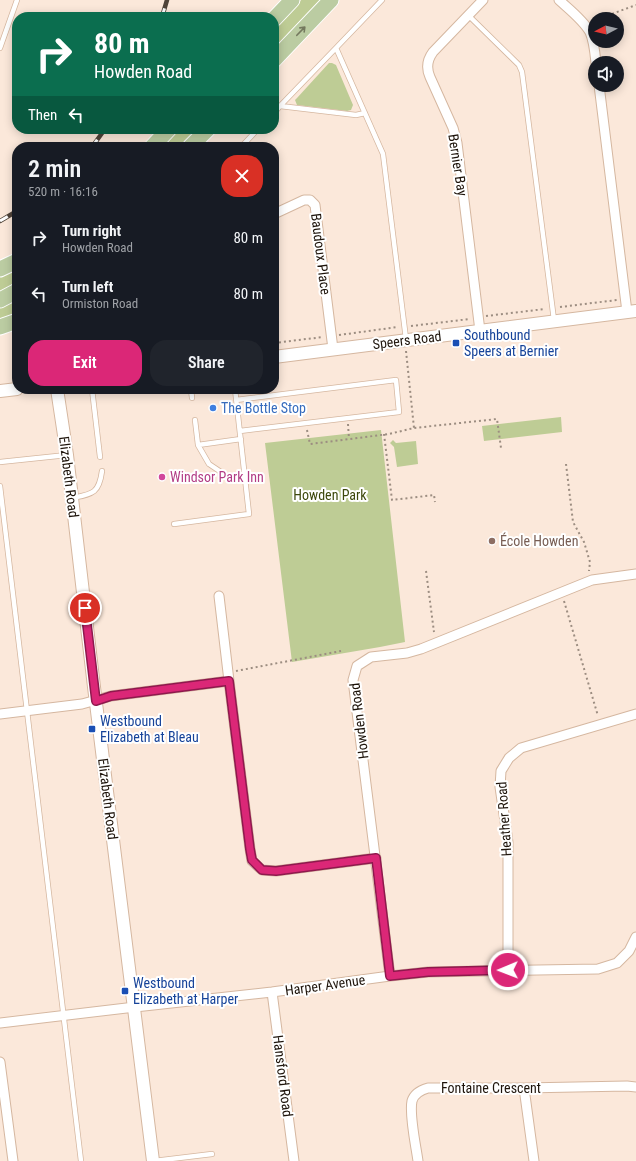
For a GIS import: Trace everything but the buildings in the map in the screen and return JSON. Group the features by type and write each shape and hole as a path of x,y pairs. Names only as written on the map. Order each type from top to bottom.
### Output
{"main road":[{"path":"279,14 292,0"},
{"path":"279,55 331,0"},
{"path":"157,142 164,134"},
{"path":"195,142 204,134"},
{"path":"0,269 12,263"},
{"path":"0,300 12,294"}],"street":[{"name":"Bernier Bay","path":"480,331 457,142 453,128 430,77 428,68 429,59 433,52 483,0"},
{"path":"560,0 580,20 590,33 595,56"},
{"path":"600,92 632,312"},
{"name":"Baudoux Place","path":"279,212 304,200 310,200 315,205 333,349"},
{"name":"Speers Road","path":"279,356 632,312"},
{"path":"0,391 12,390"},
{"name":"Elizabeth Road","path":"58,394 67,455 153,1161"},
{"name":"Howden Road","path":"390,976 353,680 357,666 371,657 407,653 421,649 592,580 636,574"},
{"path":"219,596 252,860 262,870 276,871 376,858"},
{"path":"0,714 82,704 111,696 229,681"},
{"name":"Heather Road","path":"508,970 508,842 500,787 501,771 508,758 521,748 636,714"},
{"name":"Harper Avenue","path":"0,1023 272,992 428,972 598,969 617,963 629,951 636,937"},
{"name":"Hansford Road","path":"272,992 294,1161"},
{"path":"0,1062 13,1161"},
{"name":"Fontaine Crescent","path":"418,1161 412,1116 412,1100 420,1091 428,1088 636,1087"},
{"path":"524,1088 534,1161"}],"lane":[{"path":"13,12 17,0"},
{"path":"280,106 382,0"},
{"path":"0,48 12,14"},
{"path":"468,15 519,65 522,72 554,322"},
{"path":"336,48 381,149 384,160 407,340"},
{"path":"280,106 356,115 365,114"},
{"path":"246,142 253,134"},
{"path":"236,400 396,380 399,412 240,431"},
{"path":"93,394 100,458"},
{"path":"192,394 192,398"},
{"path":"174,524 249,514 235,394"},
{"path":"195,420 198,445 209,464 224,474 245,481"},
{"path":"198,445 241,439"},
{"path":"0,462 67,455"},
{"path":"72,498 92,494 97,489 101,481 102,471"},
{"path":"0,486 81,1161"},
{"path":"153,1161 212,1154"}],"path":[{"path":"617,12 636,5"},
{"path":"556,308 620,300"},
{"path":"484,317 549,309"},
{"path":"408,326 473,318"},
{"path":"337,335 402,327"},
{"path":"279,342 326,337"},
{"path":"407,340 405,346 406,361 414,428"},
{"path":"347,418 349,439"},
{"path":"306,423 310,444 384,434 414,428 498,418 502,448"},
{"path":"384,434 392,500 434,495 435,502"},
{"path":"566,464 573,522 584,542 590,562 589,572"},
{"path":"426,571 434,632"},
{"path":"564,600 600,725"}],"green space":[{"path":"301,0 321,0 279,45 279,23"},
{"path":"329,63 336,65 353,105 351,110 347,111 297,105 295,100"},
{"path":"173,134 193,134 186,142 166,142"},
{"path":"12,270 12,286 0,292 0,276"},
{"path":"12,300 12,317 0,321 0,306"},
{"path":"561,417 562,432 484,441 482,426"},
{"name":"Howden Park","path":"381,430 405,642 292,662 265,443"},
{"path":"393,440 396,443 416,441 418,464 397,467 394,447 390,443"}],"railway":[{"path":"163,12 167,0"},
{"path":"96,142 101,134"},
{"path":"0,221 12,214"}],"place":[{"name":"Southbound Speers at Bernier","path":"456,343"},
{"name":"The Bottle Stop","path":"213,408"},
{"name":"Windsor Park Inn","path":"162,477"},
{"name":"École Howden","path":"492,541"},
{"name":"Westbound Elizabeth at Bleau","path":"92,729"},
{"name":"Westbound Elizabeth at Harper","path":"125,991"}],"route":[{"path":"85,608 96,701 111,696 229,681 250,849 252,860 262,870 276,871 376,858 390,976 428,972 508,970"}]}
